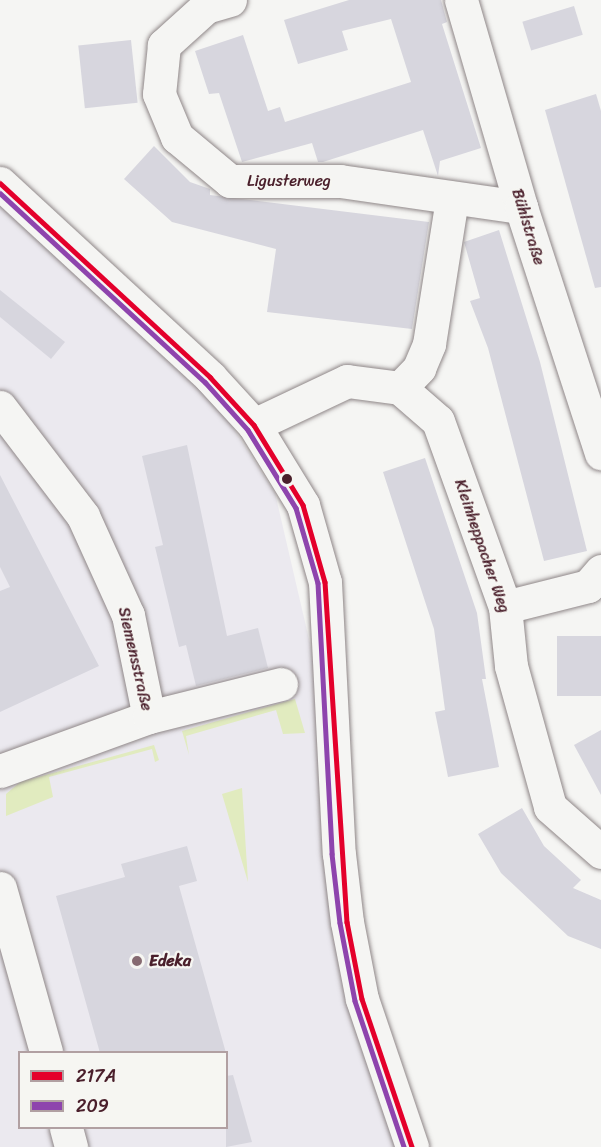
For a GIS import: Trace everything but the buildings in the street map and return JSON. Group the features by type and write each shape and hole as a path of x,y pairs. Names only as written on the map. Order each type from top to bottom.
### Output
{"street":[{"name":"Ligusterweg","path":"230,0 206,7 164,45 159,94 177,137 230,181 340,181 521,207"},
{"name":"Bühlstraße","path":"461,0 521,207 601,453"},
{"path":"0,183 167,337 254,425 303,505 325,582 339,854 347,922 362,999 412,1147"},
{"path":"254,425 347,381 400,388 419,368 429,344 452,198"},
{"name":"Kleinheppacher Weg","path":"400,388 438,421 505,607 511,666 550,807 601,852"},
{"name":"Siemensstraße","path":"0,407 83,516 128,615 150,717 0,771"},
{"path":"505,607 588,586 601,571"},
{"path":"150,717 281,684"},
{"path":"0,888 18,919 46,1051"},
{"path":"66,1129 71,1147"}],"shaded area":[{"path":"0,202 206,386 275,493 321,691 397,1147 0,1147"}],"green space":[{"path":"295,699 305,733 283,734 276,710 186,736 189,755 182,731"},
{"path":"154,745 159,760 155,762 152,749 49,777 53,797 6,816 6,794 20,782"},
{"path":"242,788 248,882 222,794"}],"transit line":[{"name":"217A","path":"0,183 210,377 254,425 303,505 325,582 347,922 362,999 412,1147"},
{"name":"209","path":"0,193 205,382 248,430 296,508 318,583 332,854 340,923 355,1001 404,1147"}],"place":[{"name":"Edeka","path":"137,961"}]}
